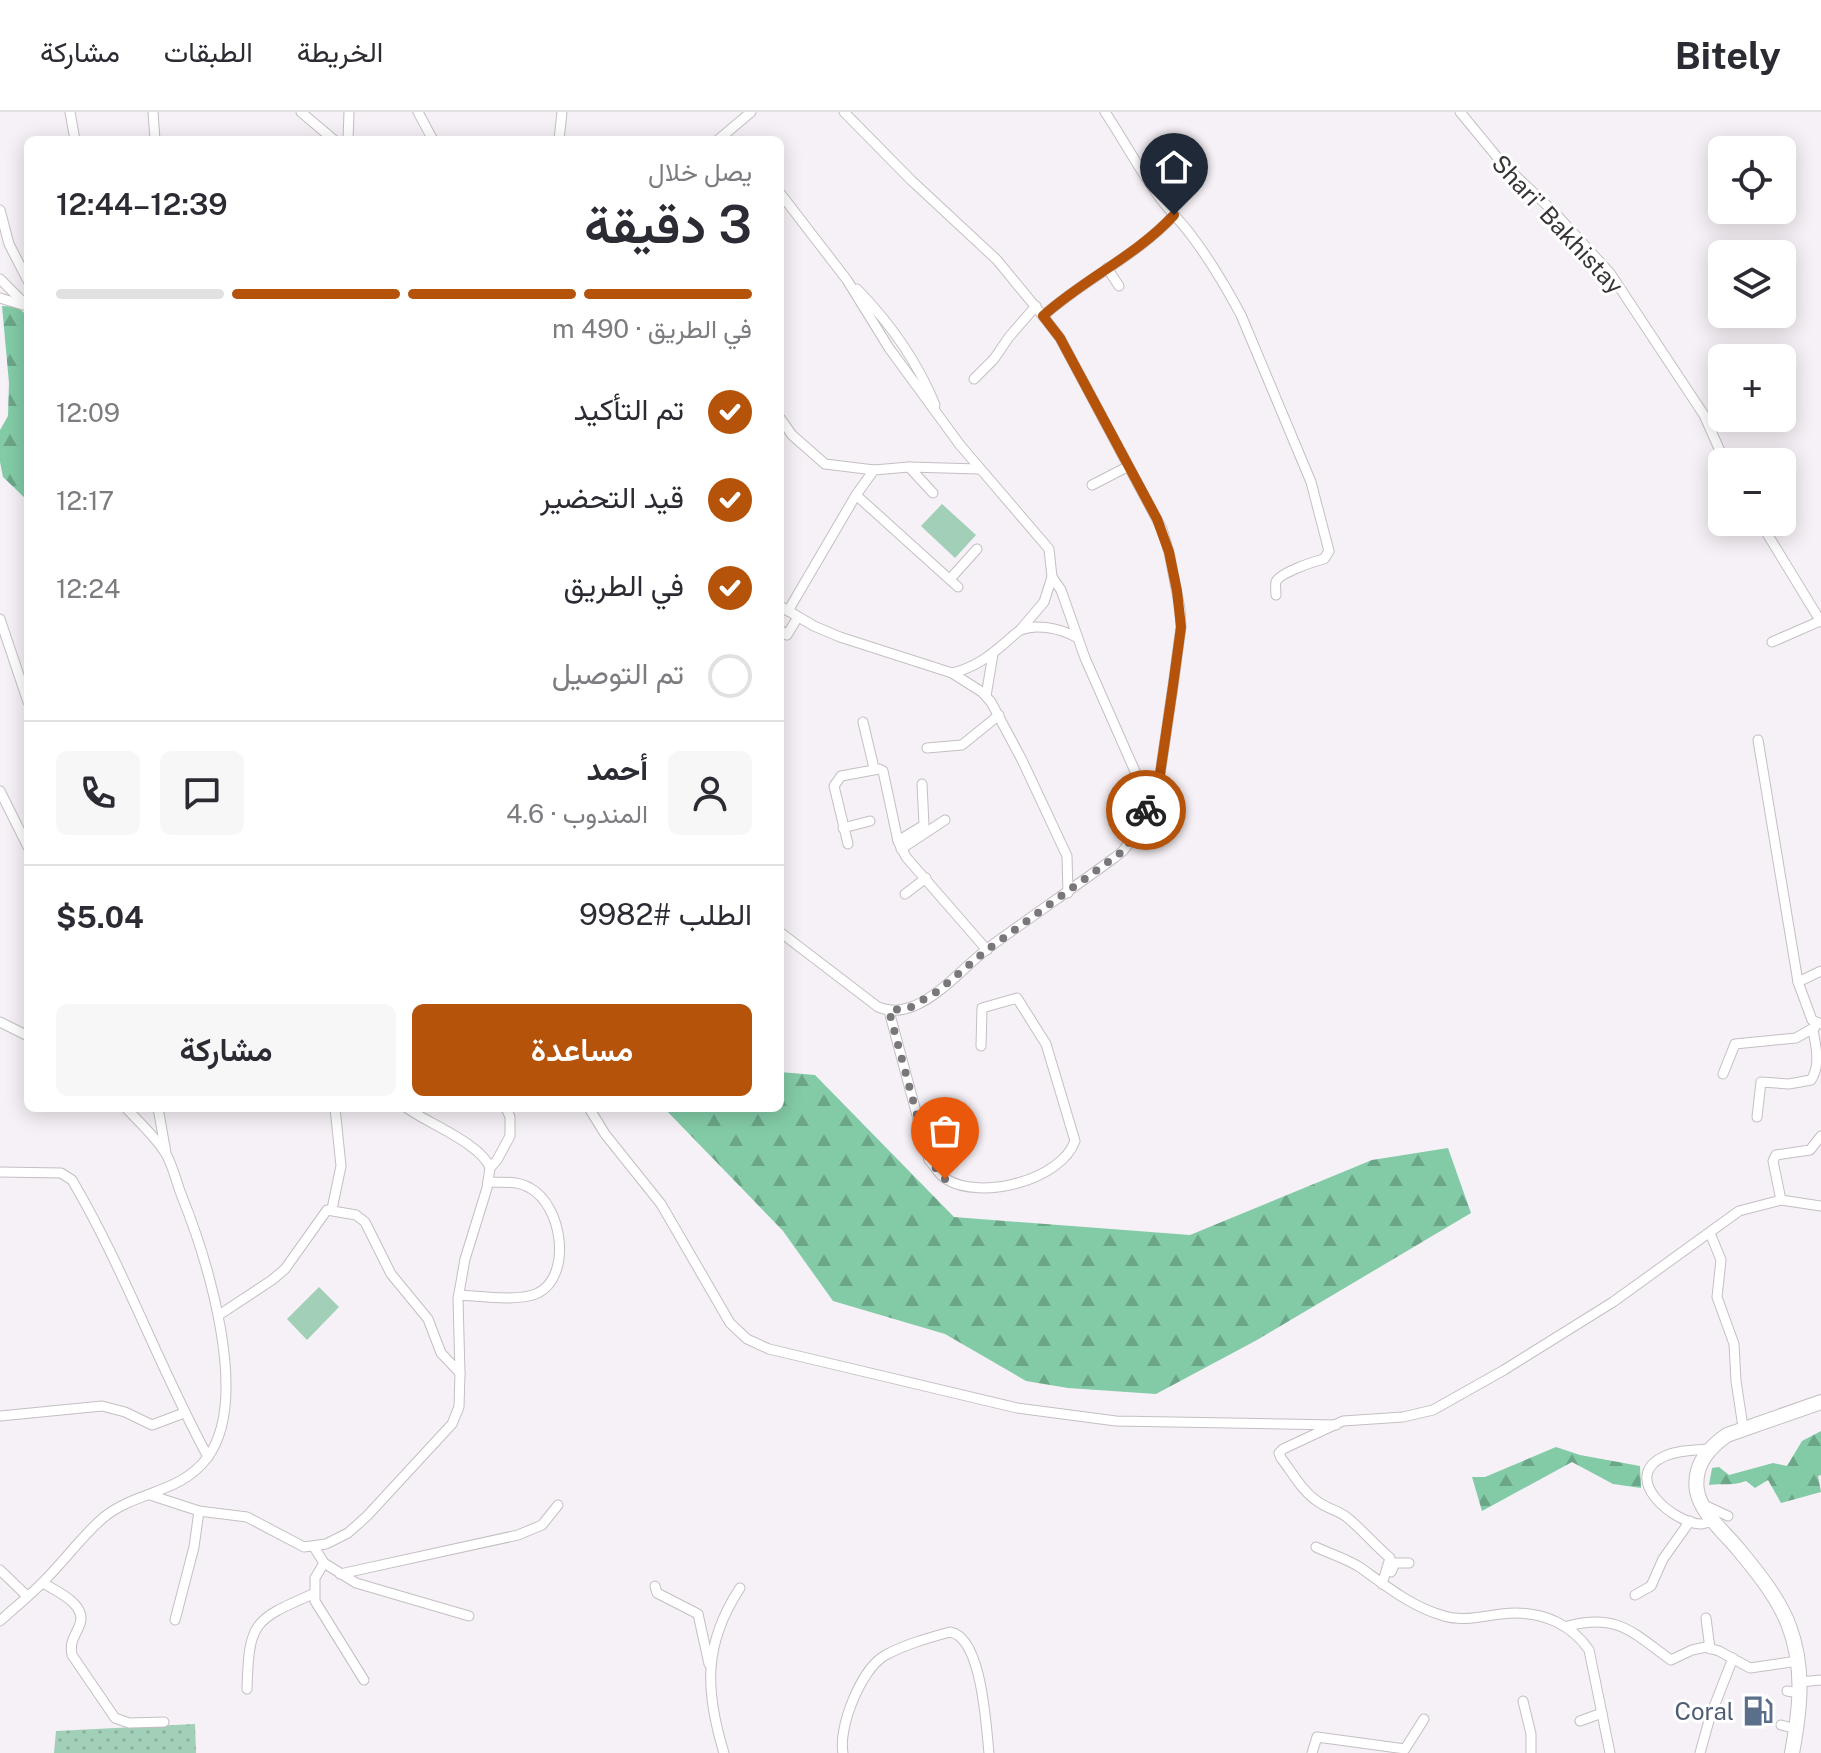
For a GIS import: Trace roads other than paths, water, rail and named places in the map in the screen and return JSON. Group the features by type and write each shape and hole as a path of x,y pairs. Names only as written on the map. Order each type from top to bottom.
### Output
{"main road":[{"path":"1792,1753 1796,1729 1798,1661 1788,1623 1762,1578 1721,1519 1702,1504 1697,1493 1698,1471 1708,1449 1727,1435 1821,1402"}],"street":[{"path":"70,112 74,136"},
{"path":"153,112 155,136"},
{"path":"301,112 329,136"},
{"path":"348,136 349,112"},
{"path":"418,112 431,136"},
{"path":"559,136 562,112"},
{"path":"723,136 751,112"},
{"path":"784,935 878,1007 889,1011 911,1007 1123,851 1141,826 1159,781 1181,627 1169,552 1162,529 1060,338 997,260 844,112"},
{"path":"1105,112 1126,143 1133,161 1204,253 1241,315 1300,455 1327,534 1329,551 1324,559 1280,576 1276,581 1276,595"},
{"name":"Shari' Bakhistay","path":"1460,112 1502,163 1555,213 1610,273 1704,415 1719,448"},
{"path":"784,198 847,280 889,348 941,420 1049,549 1052,577 1044,602 1021,629 993,654 968,670 952,673"},
{"path":"0,210 9,244 24,273"},
{"path":"1043,316 1068,294 1158,232 1174,215"},
{"path":"1107,268 1119,286"},
{"path":"0,279 24,303"},
{"path":"0,298 24,306"},
{"path":"974,379 1036,306"},
{"path":"784,424 792,435 825,464 874,470 909,467 979,469"},
{"path":"909,467 933,493"},
{"path":"1092,485 1127,467"},
{"path":"874,470 784,608 814,626 867,647 952,673 986,696 999,715 1067,856 1068,893"},
{"path":"856,495 954,583 977,549"},
{"path":"1768,536 1820,621 1772,642"},
{"path":"1052,577 1061,590 1076,637 1149,803"},
{"path":"784,633 787,635 798,617"},
{"path":"0,619 24,690"},
{"path":"1021,629 1047,628 1076,637"},
{"path":"986,696 993,654"},
{"path":"927,748 962,745 999,715"},
{"path":"863,722 874,768"},
{"path":"1758,740 1798,982 1812,1020 1818,1025"},
{"path":"848,844 834,793 837,779 874,768 883,771 900,845 987,950"},
{"path":"900,845 924,825 922,784"},
{"path":"0,791 24,839"},
{"path":"900,845 945,820"},
{"path":"843,828 870,821"},
{"path":"905,894 926,878"},
{"path":"1798,982 1821,971"},
{"path":"889,1011 929,1160 945,1179 981,1188 1000,1188 1028,1180 1053,1166 1066,1157 1075,1141 1046,1044 1017,998 982,1008 979,1022 981,1046"},
{"path":"0,1022 24,1034"},
{"path":"1723,1074 1735,1044 1796,1038 1818,1025"},
{"path":"1757,1117 1761,1082 1804,1082 1815,1075 1818,1025"},
{"path":"132,1112 166,1153"},
{"path":"0,1621 43,1583 103,1518 182,1481 208,1457 215,1445 226,1394 226,1365 219,1315 193,1224 166,1153 160,1112"},
{"path":"332,1209 341,1166 335,1112"},
{"path":"150,1495 199,1511 247,1517 291,1542 314,1547 348,1533 452,1424 459,1407 459,1295 465,1259 490,1168 487,1160 477,1151 413,1112"},
{"path":"490,1168 510,1136 508,1112"},
{"path":"591,1112 605,1134 661,1204 730,1323 747,1339 769,1349 1017,1408 1116,1421 1336,1425"},
{"path":"1781,1200 1773,1161 1776,1155 1810,1150 1821,1136"},
{"path":"0,1172 61,1173 72,1180 208,1457"},
{"path":"459,1295 530,1296 545,1289 555,1273 560,1239 548,1205 525,1185 488,1182"},
{"path":"1384,1585 1390,1558 1351,1520 1312,1499 1279,1453 1336,1425 1360,1418 1403,1417 1433,1410 1613,1302 1739,1211 1781,1200 1821,1206"},
{"path":"219,1315 285,1269 326,1212 332,1209 356,1215 370,1229 391,1274 428,1319 441,1353 460,1373"},
{"path":"1710,1233 1721,1260 1717,1297 1734,1344 1743,1427"},
{"path":"0,1416 102,1406 125,1412 152,1425 184,1413"},
{"path":"1708,1449 1665,1456 1647,1473 1648,1486 1654,1498 1690,1521 1701,1524 1721,1519"},
{"path":"340,1574 518,1535 542,1525 558,1505"},
{"path":"175,1620 194,1547 199,1511"},
{"path":"1635,1595 1651,1586 1663,1559 1690,1521"},
{"path":"314,1547 324,1563 375,1591 424,1601 469,1616"},
{"path":"1316,1547 1360,1568 1424,1608 1449,1617 1468,1620 1514,1613 1568,1626 1580,1636 1589,1650 1610,1753"},
{"path":"324,1563 315,1578 313,1594 319,1611 364,1680"},
{"path":"1384,1585 1395,1563 1409,1563"},
{"path":"0,1570 27,1596"},
{"path":"43,1583 70,1600 80,1611 81,1622 71,1644 72,1655 115,1718 129,1723 164,1722"},
{"path":"655,1586 657,1593 698,1614 711,1671"},
{"path":"724,1753 712,1714 711,1671 718,1628 725,1610 740,1588"},
{"path":"247,1689 247,1662 254,1630 275,1612 313,1594"},
{"path":"1706,1618 1710,1649"},
{"path":"1568,1626 1601,1620 1638,1634 1671,1660 1692,1650 1710,1649 1750,1668 1798,1661"},
{"path":"843,1753 842,1732 872,1667 891,1652 950,1632 962,1638 972,1655 981,1689 989,1753"},
{"path":"1700,1753 1733,1658"},
{"path":"1796,1689 1821,1680"},
{"path":"1523,1701 1531,1734 1531,1753"},
{"path":"1580,1721 1602,1713"},
{"path":"1312,1753 1317,1737 1405,1749 1424,1719"},
{"path":"1781,1725 1796,1729"}],"place":[{"name":"Coral","path":"1758,1711"}]}
